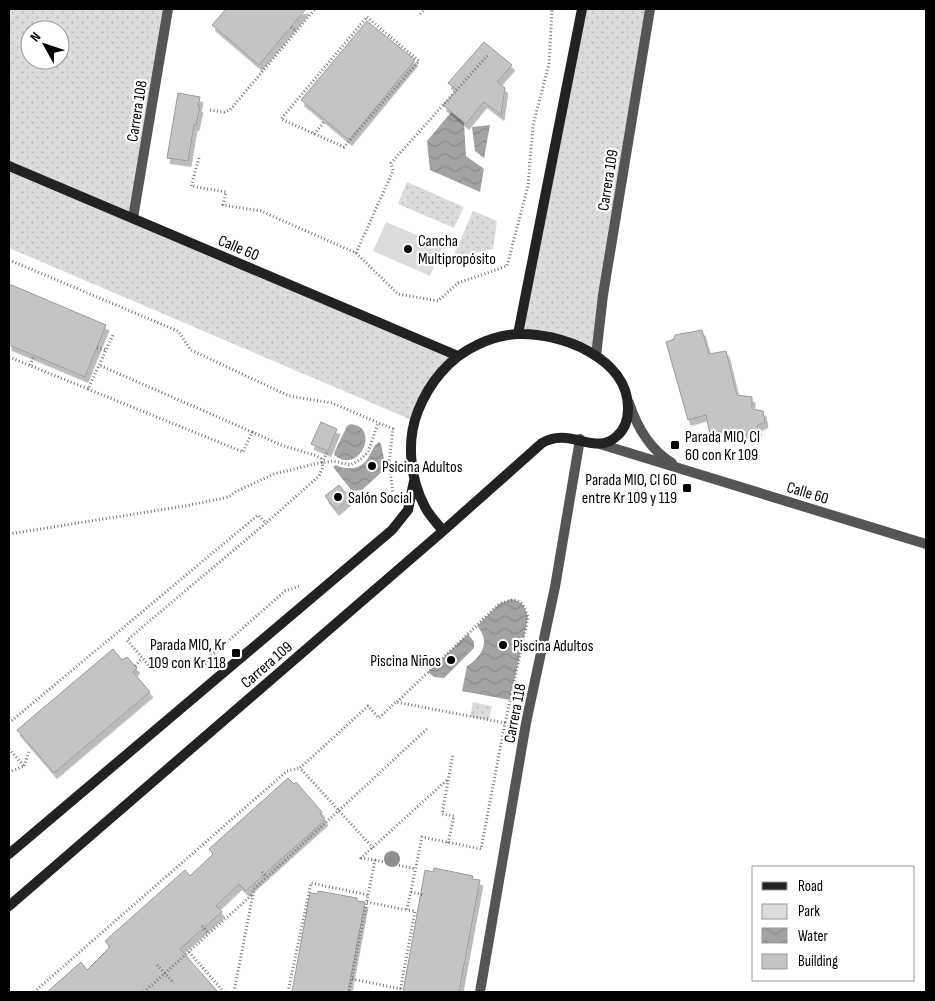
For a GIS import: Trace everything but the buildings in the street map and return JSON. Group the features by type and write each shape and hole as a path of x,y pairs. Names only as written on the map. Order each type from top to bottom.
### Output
{"street":[{"name":"Carrera 108","path":"133,218 168,9"},
{"path":"518,334 582,9"},
{"name":"Carrera 109","path":"596,356 603,295 650,9"},
{"name":"Calle 60","path":"9,166 458,356"},
{"path":"443,531 425,508 414,480 410,450 414,421 424,396 439,374 458,356 476,345 490,340 518,334 559,338 578,345 596,356 618,377 625,388 638,426 653,448 666,459 682,468"},
{"path":"600,444 610,441 624,428 628,415 628,401"},
{"name":"Carrera 109","path":"9,906 443,531 542,443 557,436 580,440"},
{"path":"580,440 682,468"},
{"name":"Carrera 118","path":"480,992 526,723 555,587 580,440"},
{"name":"Calle 60","path":"682,468 926,544"},
{"name":"Carrera 109","path":"9,854 392,530 408,510 414,480"}],"path":[{"path":"210,110 224,112 230,110 315,9"},
{"path":"420,14 425,9"},
{"path":"199,158 191,186 226,192 223,205 261,211 356,253 398,294 438,301 458,283 507,266 528,186 533,125 548,64 552,9"},
{"path":"366,17 419,61 344,146 314,134 281,119 366,17"},
{"path":"291,27 296,31"},
{"path":"356,253 393,171 391,163 488,55"},
{"path":"314,134 325,121"},
{"path":"9,260 178,331 191,350 289,396 332,403 393,429 389,463 394,502"},
{"path":"88,389 113,335"},
{"path":"97,348 106,350"},
{"path":"30,366 34,356"},
{"path":"9,357 243,452 252,432"},
{"path":"99,365 281,445 317,456 322,463"},
{"path":"9,534 185,506 229,497 235,492 274,474 297,467 332,461 350,465 360,460 368,452 378,422"},
{"path":"150,667 127,640 266,524 319,476 322,471 322,463 328,451"},
{"path":"9,723 258,515 266,524"},
{"path":"200,673 210,657 285,591 302,586"},
{"path":"34,992 287,771 300,768 368,706 379,718 500,604 511,599 519,601 525,606 528,618 481,849 422,838 407,910"},
{"path":"135,666 142,658"},
{"path":"396,702 506,723"},
{"path":"234,992 254,889 428,728"},
{"path":"9,749 24,766"},
{"path":"12,771 24,766 29,752"},
{"path":"448,843 454,816 442,814 453,754"},
{"path":"300,768 373,848"},
{"path":"416,869 361,858 448,779"},
{"path":"304,835 308,839"},
{"path":"349,992 360,926 367,902 375,860"},
{"path":"262,872 267,877"},
{"path":"288,992 311,883 368,895"},
{"path":"411,892 424,894"},
{"path":"144,992 254,894"},
{"path":"352,979 401,991 415,911 367,902"},
{"path":"202,926 209,934"},
{"path":"188,952 224,992"},
{"path":"158,965 174,982"},
{"path":"404,970 410,971"}],"green space":[{"path":"9,9 168,9 133,218 458,356 439,374 414,421 9,248"},
{"path":"582,9 650,9 596,356 578,345 518,334"},
{"path":"407,182 464,207 454,228 398,204"},
{"path":"473,211 497,221 493,249 452,259"},
{"name":"Cancha Multipropósito","path":"386,222 443,246 430,276 373,251"},
{"path":"473,702 492,706 489,720 470,717"}],"water":[{"path":"458,104 463,108 466,156 484,169 480,192 430,170 427,141"},
{"path":"490,125 484,158 475,151 472,127"},
{"path":"351,424 360,427 365,433 365,441 363,449 358,455 351,459 343,460 334,455 347,426"},
{"name":"Psicina Adultos","path":"379,442 386,468 362,490 352,491 333,467 336,465 354,468 362,465"},
{"name":"Piscina Adultos","path":"511,599 523,605 528,618 510,700 462,691 467,666 477,658 483,648 483,637 477,626 499,604"},
{"name":"Piscina Niños","path":"468,634 474,642 474,648 444,678 434,677 428,672"}],"place":[{"name":"Cancha Multipropósito","path":"408,249"},
{"name":"Parada MIO, Cl 60 con Kr 109","path":"675,445"},
{"name":"Psicina Adultos","path":"372,466"},
{"name":"Parada MIO, Cl 60 entre Kr 109 y 119","path":"687,488"},
{"name":"Salón Social","path":"338,497"},
{"name":"Piscina Adultos","path":"503,645"},
{"name":"Parada MIO, Kr 109 con Kr 118","path":"236,653"},
{"name":"Piscina Niños","path":"451,660"}]}
